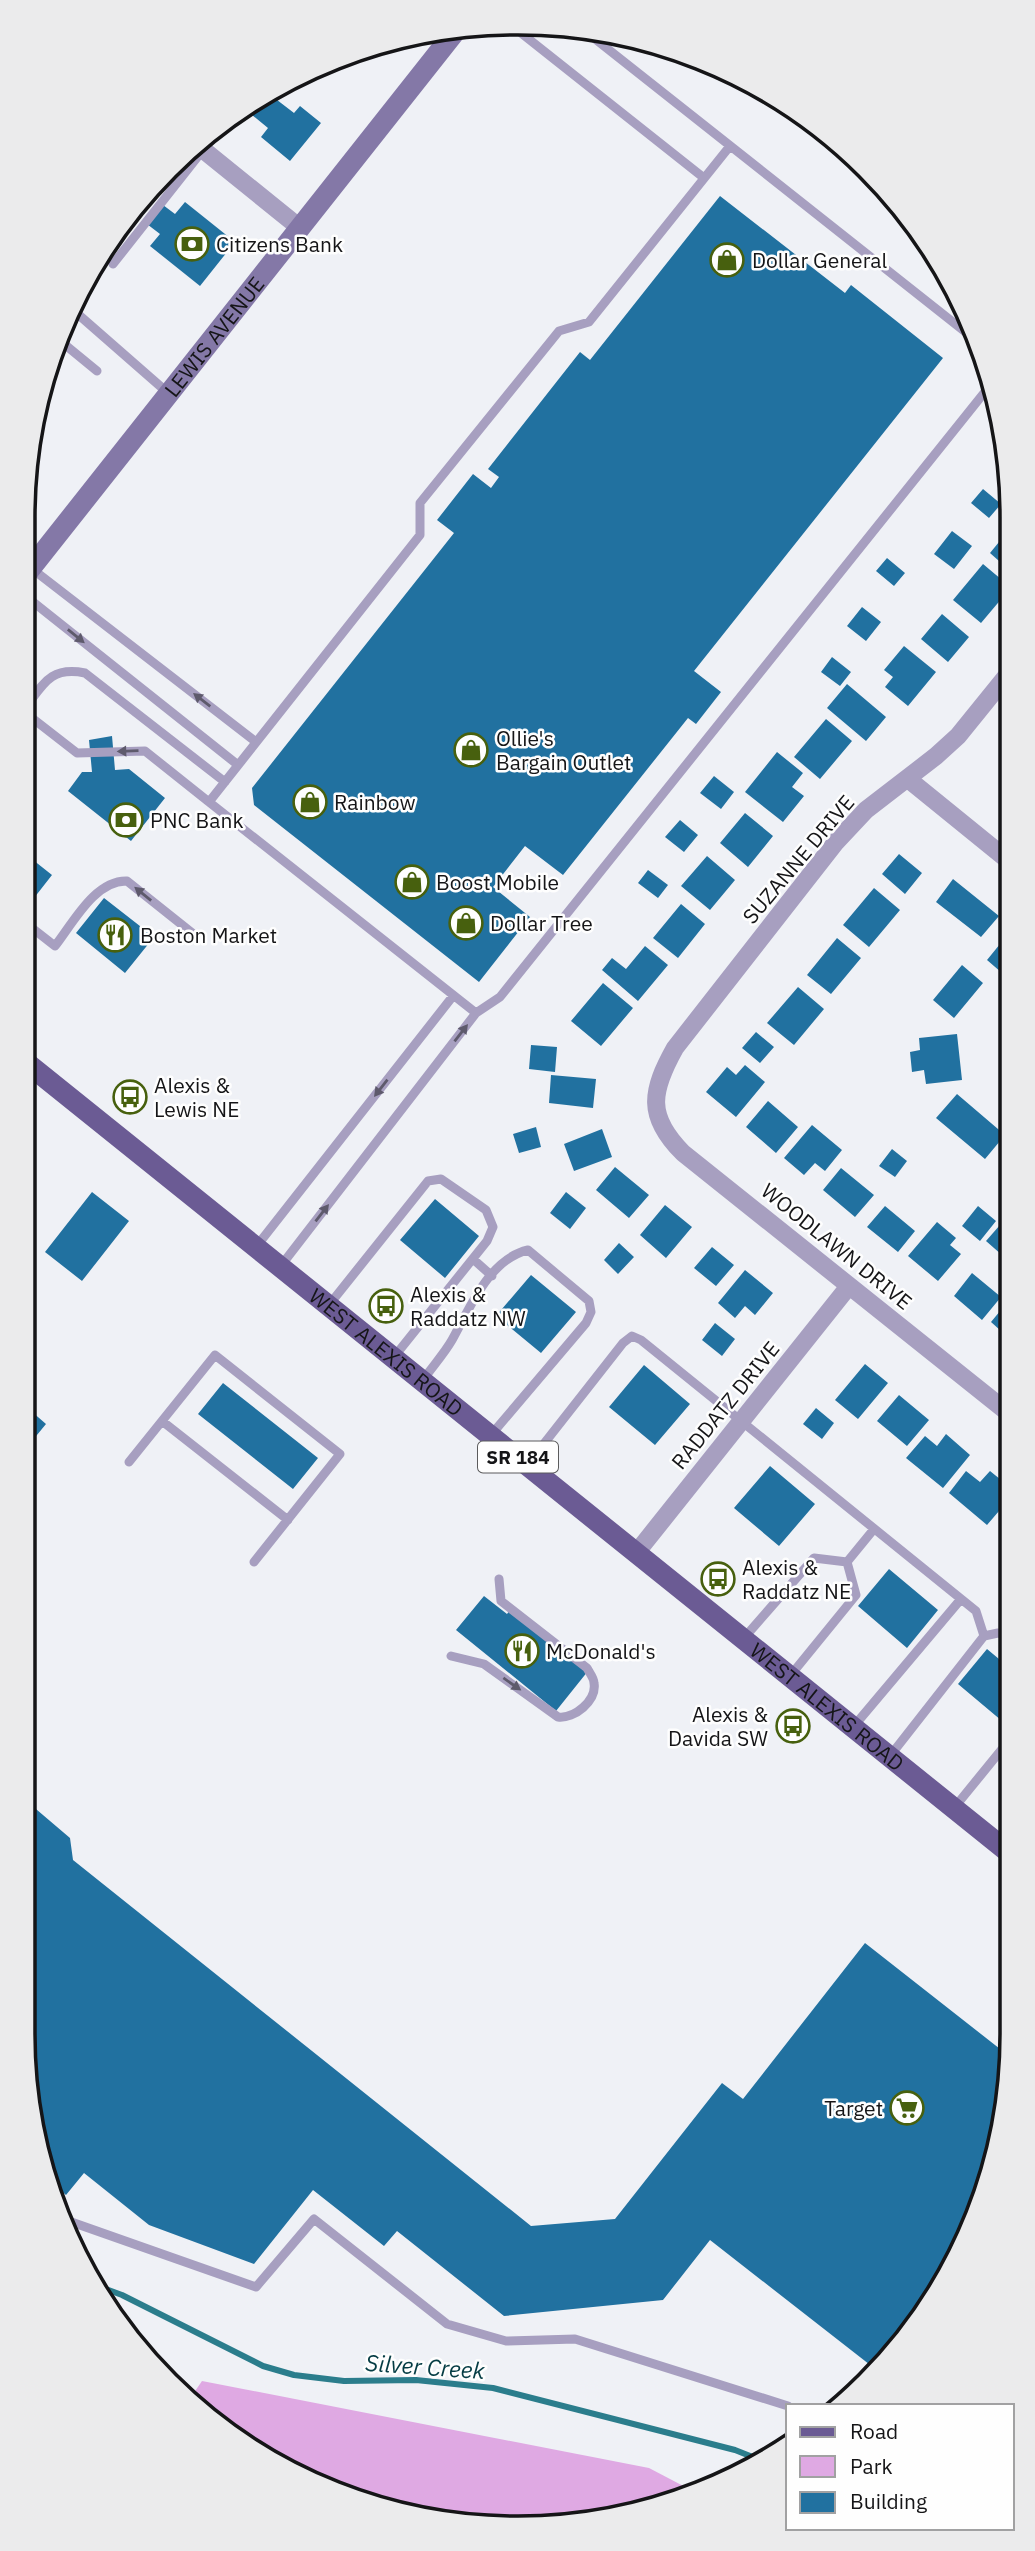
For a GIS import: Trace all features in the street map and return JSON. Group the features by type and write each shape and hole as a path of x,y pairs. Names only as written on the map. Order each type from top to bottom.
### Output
{"main road":[{"name":"LEWIS AVENUE","path":"35,563 449,40"},
{"name":"WEST ALEXIS ROAD","path":"35,1070 1000,1845"}],"street":[{"path":"204,151 300,228"},
{"name":"SUZANNE DRIVE","path":"655,1099 659,1076 675,1048 828,853 866,810 908,779 958,736 1000,684"},
{"path":"908,779 1000,854"},
{"name":"WOODLAWN DRIVE","path":"655,1099 665,1135 683,1153 1000,1406"},
{"name":"RADDATZ DRIVE","path":"637,1552 849,1286"}],"lane":[{"path":"524,35 704,178"},
{"path":"599,42 961,329"},
{"path":"209,802 420,535 420,503 559,331 589,322 730,146"},
{"path":"113,264 181,171"},
{"path":"80,316 169,394"},
{"path":"67,346 97,370"},
{"path":"280,1266 476,1013 500,997 984,393"},
{"path":"35,579 256,742"},
{"path":"35,604 238,765"},
{"path":"35,696 52,675 68,670 85,673 225,782"},
{"path":"35,720 77,753 145,751 476,1013"},
{"path":"35,930 55,946 103,886 115,881 127,881 196,936"},
{"path":"256,1247 453,996"},
{"path":"329,1305 428,1181 441,1179 458,1188 486,1210 494,1227 473,1259 394,1357"},
{"path":"423,1380 451,1341 470,1302 516,1253 528,1250 589,1301 591,1312 586,1323 491,1434"},
{"path":"473,1259 492,1276"},
{"path":"528,1464 623,1343 632,1336 641,1340 976,1611 984,1636"},
{"path":"129,1462 215,1354 340,1454 254,1562"},
{"path":"162,1421 288,1520"},
{"path":"847,1562 874,1529"},
{"path":"744,1638 814,1558 847,1562"},
{"path":"790,1676 856,1595 847,1562"},
{"path":"451,1656 484,1664 558,1717 567,1718 576,1713 594,1693 594,1681 587,1668 501,1601 499,1579"},
{"path":"853,1727 961,1599"},
{"path":"890,1756 984,1636 1000,1634"},
{"path":"954,1808 1000,1752"},
{"path":"74,2223 256,2287 314,2219 447,2324 506,2341 575,2339 786,2405"}],"green space":[{"path":"202,2381 649,2468 683,2486 612,2507 549,2515 486,2515 423,2507 362,2490 304,2466 249,2435 195,2392"}],"building":[{"path":"277,100 294,113 300,106 321,123 290,161 261,137 268,128 252,115"},
{"path":"720,196 845,293 851,285 943,358 694,671 721,692 696,724 688,718 563,875 525,846 493,887 530,917 479,982 254,805 252,788 454,533 437,520 473,474 491,488 499,477 488,469 580,352 590,360"},
{"name":"Citizens Bank","path":"159,202 175,214 185,202 235,242 200,286 150,246 160,234 143,221"},
{"path":"983,489 1000,506 989,518 971,503"},
{"path":"952,531 972,546 954,569 934,554"},
{"path":"1000,541 1000,562 990,553"},
{"path":"887,558 905,573 894,586 876,571"},
{"path":"983,564 1000,578 1000,600 981,623 953,600"},
{"path":"862,607 881,622 866,641 847,626"},
{"path":"942,614 969,637 948,662 921,639"},
{"path":"904,646 936,672 908,706 885,687 893,677 884,670"},
{"path":"832,657 851,672 840,686 821,672"},
{"path":"847,684 886,717 866,741 827,708"},
{"path":"826,719 852,741 820,779 794,757"},
{"name":"PNC Bank","path":"112,736 115,770 129,769 165,798 131,841 68,791 82,772 92,772 89,740"},
{"path":"777,752 803,773 792,787 804,796 783,822 745,792"},
{"path":"714,776 734,792 721,809 700,793"},
{"path":"745,813 773,836 748,867 720,843"},
{"path":"680,820 698,835 684,852 665,837"},
{"path":"899,854 922,873 905,894 882,874"},
{"path":"707,856 735,880 710,910 681,886"},
{"path":"35,862 52,875 35,897"},
{"path":"648,870 668,885 658,898 638,883"},
{"path":"953,879 999,916 981,937 936,902"},
{"path":"874,888 900,910 869,947 843,925"},
{"name":"Boston Market","path":"104,898 154,937 125,973 76,933"},
{"path":"681,904 705,924 678,958 653,938"},
{"path":"837,938 861,958 831,994 807,975"},
{"path":"1000,944 1000,971 987,960"},
{"path":"645,946 668,965 638,1001 602,970 612,958 626,969"},
{"path":"962,965 983,983 954,1018 933,1000"},
{"path":"603,983 633,1008 601,1046 571,1021"},
{"path":"798,987 824,1009 794,1045 767,1023"},
{"path":"756,1032 774,1047 760,1063 742,1048"},
{"path":"957,1034 962,1080 926,1084 924,1070 912,1072 910,1052 920,1050 919,1038"},
{"path":"531,1045 557,1047 555,1072 529,1069"},
{"path":"745,1065 765,1082 736,1117 706,1092 727,1067 736,1075"},
{"path":"551,1075 596,1079 593,1108 549,1103"},
{"path":"957,1094 1000,1131 1000,1141 985,1159 936,1118"},
{"path":"768,1101 798,1127 776,1153 746,1127"},
{"path":"812,1125 842,1150 825,1171 815,1163 804,1175 784,1158"},
{"path":"536,1127 541,1147 519,1153 513,1134"},
{"path":"602,1129 612,1157 574,1171 564,1144"},
{"path":"892,1149 907,1161 895,1177 879,1166"},
{"path":"615,1167 649,1195 629,1218 596,1190"},
{"path":"841,1168 874,1195 855,1217 823,1190"},
{"path":"92,1192 129,1221 82,1281 45,1252"},
{"path":"566,1192 586,1208 570,1229 550,1213"},
{"path":"435,1199 479,1236 445,1278 400,1240"},
{"path":"665,1205 692,1227 666,1258 640,1235"},
{"path":"885,1206 915,1231 898,1252 867,1227"},
{"path":"978,1206 996,1221 980,1241 962,1226"},
{"path":"937,1222 956,1238 950,1245 961,1254 938,1281 908,1256"},
{"path":"1000,1225 1000,1253 986,1241"},
{"path":"619,1243 634,1257 618,1274 604,1260"},
{"path":"712,1247 734,1265 716,1286 694,1268"},
{"path":"745,1270 773,1293 755,1315 745,1306 735,1318 718,1303"},
{"path":"972,1273 1000,1298 982,1320 954,1296"},
{"path":"531,1275 576,1312 541,1353 496,1316"},
{"path":"1000,1311 1000,1330 991,1322"},
{"path":"715,1323 735,1339 722,1356 702,1340"},
{"path":"865,1364 888,1383 858,1419 835,1400"},
{"path":"644,1365 690,1404 655,1445 609,1407"},
{"path":"223,1383 318,1458 293,1489 198,1414"},
{"path":"899,1395 929,1420 907,1446 877,1421"},
{"path":"816,1408 834,1423 822,1439 803,1424"},
{"path":"35,1414 46,1424 35,1437"},
{"path":"946,1434 970,1455 943,1488 906,1458 925,1436 937,1446"},
{"path":"770,1466 815,1504 779,1546 734,1508"},
{"path":"966,1471 980,1482 990,1471 1000,1479 1000,1510 987,1525 949,1493"},
{"path":"889,1569 938,1610 907,1648 858,1606"},
{"name":"McDonald's","path":"484,1596 507,1614 510,1610 588,1671 556,1711 456,1630"},
{"path":"987,1649 1000,1660 1000,1719 958,1684"},
{"path":"35,1808 70,1838 73,1860 531,2226 615,2219 722,2083 743,2099 865,1943 1000,2049 991,2128 984,2158 963,2218 919,2302 869,2364 710,2240 663,2300 504,2316 397,2231 384,2246 313,2190 254,2264 149,2225 84,2173 66,2195 61,2189 44,2128 36,2065"}],"waterway":[{"name":"Silver Creek","path":"109,2290 263,2366 294,2375 344,2381 416,2380 493,2388 750,2456"}],"place":[{"name":"Citizens Bank","path":"192,244"},
{"name":"Dollar General","path":"727,260"},
{"name":"Ollie's Bargain Outlet","path":"471,750"},
{"name":"Rainbow","path":"310,802"},
{"name":"PNC Bank","path":"126,820"},
{"name":"Boost Mobile","path":"412,882"},
{"name":"Dollar Tree","path":"466,923"},
{"name":"Boston Market","path":"115,935"},
{"name":"Alexis & Lewis NE","path":"130,1097"},
{"name":"Alexis & Raddatz NW","path":"386,1306"},
{"name":"Alexis & Raddatz NE","path":"718,1579"},
{"name":"McDonald's","path":"522,1651"},
{"name":"Alexis & Davida SW","path":"793,1726"},
{"name":"Target","path":"907,2108"}]}
